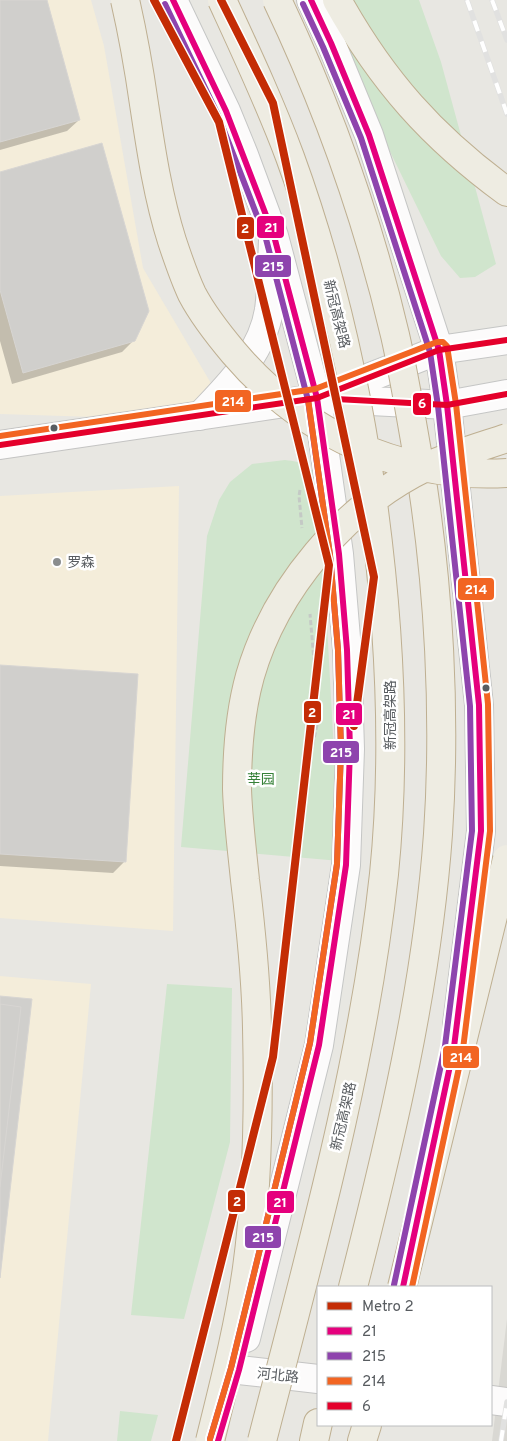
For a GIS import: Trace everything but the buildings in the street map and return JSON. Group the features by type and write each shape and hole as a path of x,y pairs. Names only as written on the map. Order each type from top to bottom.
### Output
{"highway":[{"path":"125,0 152,153 171,240 192,293 229,348 258,380 283,402 319,427 350,444 414,466 458,472 507,473"},
{"name":"新冠高架路","path":"222,0 269,104 290,158 310,214 329,280 360,418 378,537 389,653 388,821 384,872 368,988 357,1053 326,1189 262,1441"},
{"path":"277,0 329,119 363,217 383,288 406,391 422,482 438,641 440,792 438,833 427,938 407,1055 353,1286"},
{"path":"337,0 372,59 416,113 457,154 507,192"},
{"path":"210,1441 240,1309 256,1190 258,1128 257,1027 254,970 237,789 241,720 251,673 268,630 290,592 313,559 341,528 384,493 427,467 507,438"},
{"path":"402,1286 507,859"},
{"path":"314,1441 317,1426"},
{"path":"362,1441 367,1426"}],"main road":[{"path":"173,0 226,111 274,236 317,398 339,554 347,650 350,749 346,865 319,1045 238,1370 218,1441"},
{"path":"311,0 331,43 369,136 439,350 448,405 479,705 481,831 454,1047 402,1286"},
{"path":"200,416 241,372 263,333 268,311 274,236"},
{"path":"317,398 439,350 507,340"},
{"path":"0,446 317,398 448,405 507,394"},
{"name":"河北路","path":"238,1370 317,1379"},
{"path":"492,1400 507,1402"},
{"path":"367,1441 372,1426"}],"shaded area":[{"path":"0,0 91,0 104,46 143,268 225,407 255,422 0,414"},
{"path":"179,486 173,931 0,918 0,496"},
{"path":"0,976 91,984 48,1441 0,1441"},
{"path":"507,1319 507,1441 492,1441"}],"green space":[{"path":"316,0 419,0 441,62 496,264 475,277 460,278 441,256"},
{"name":"莘园","path":"285,460 305,465 319,479 340,861 181,847 207,536 219,500 230,482 252,464"},
{"path":"167,984 232,988 230,1142 184,1319 131,1315"},
{"path":"120,1411 158,1415 151,1441 117,1441"}],"railway":[{"path":"467,0 507,114"},
{"path":"492,0 507,40"},
{"path":"501,1441 507,1402"}],"metro line":[{"name":"2","path":"154,0 219,122 329,565 273,1057 176,1441"},
{"name":"2","path":"221,0 273,103 374,577 354,726"}],"transit line":[{"name":"21","path":"173,0 226,111 274,236 317,398 339,554 347,650 350,749 346,865 319,1045 239,1370 218,1441"},
{"name":"21","path":"311,0 369,135 439,350 447,405 479,705 481,831 454,1047 403,1286"},
{"name":"215","path":"165,4 218,115 266,239 308,400 330,555 338,650 341,749 337,864 310,1043 231,1368 210,1439"},
{"name":"215","path":"303,4 361,138 430,352 438,406 470,706 472,831 445,1046 394,1285"},
{"name":"6","path":"0,445 317,398 439,350 507,340"},
{"name":"214","path":"0,436 315,389 437,342 443,342 447,346 456,404 488,704 490,831 463,1049 412,1286"},
{"name":"6","path":"336,399 447,405 507,394"},
{"name":"214","path":"210,1439 231,1368 310,1043 337,864 341,749 338,650 330,555 308,399"}],"place":[{"name":"罗森","path":"57,562"}]}
